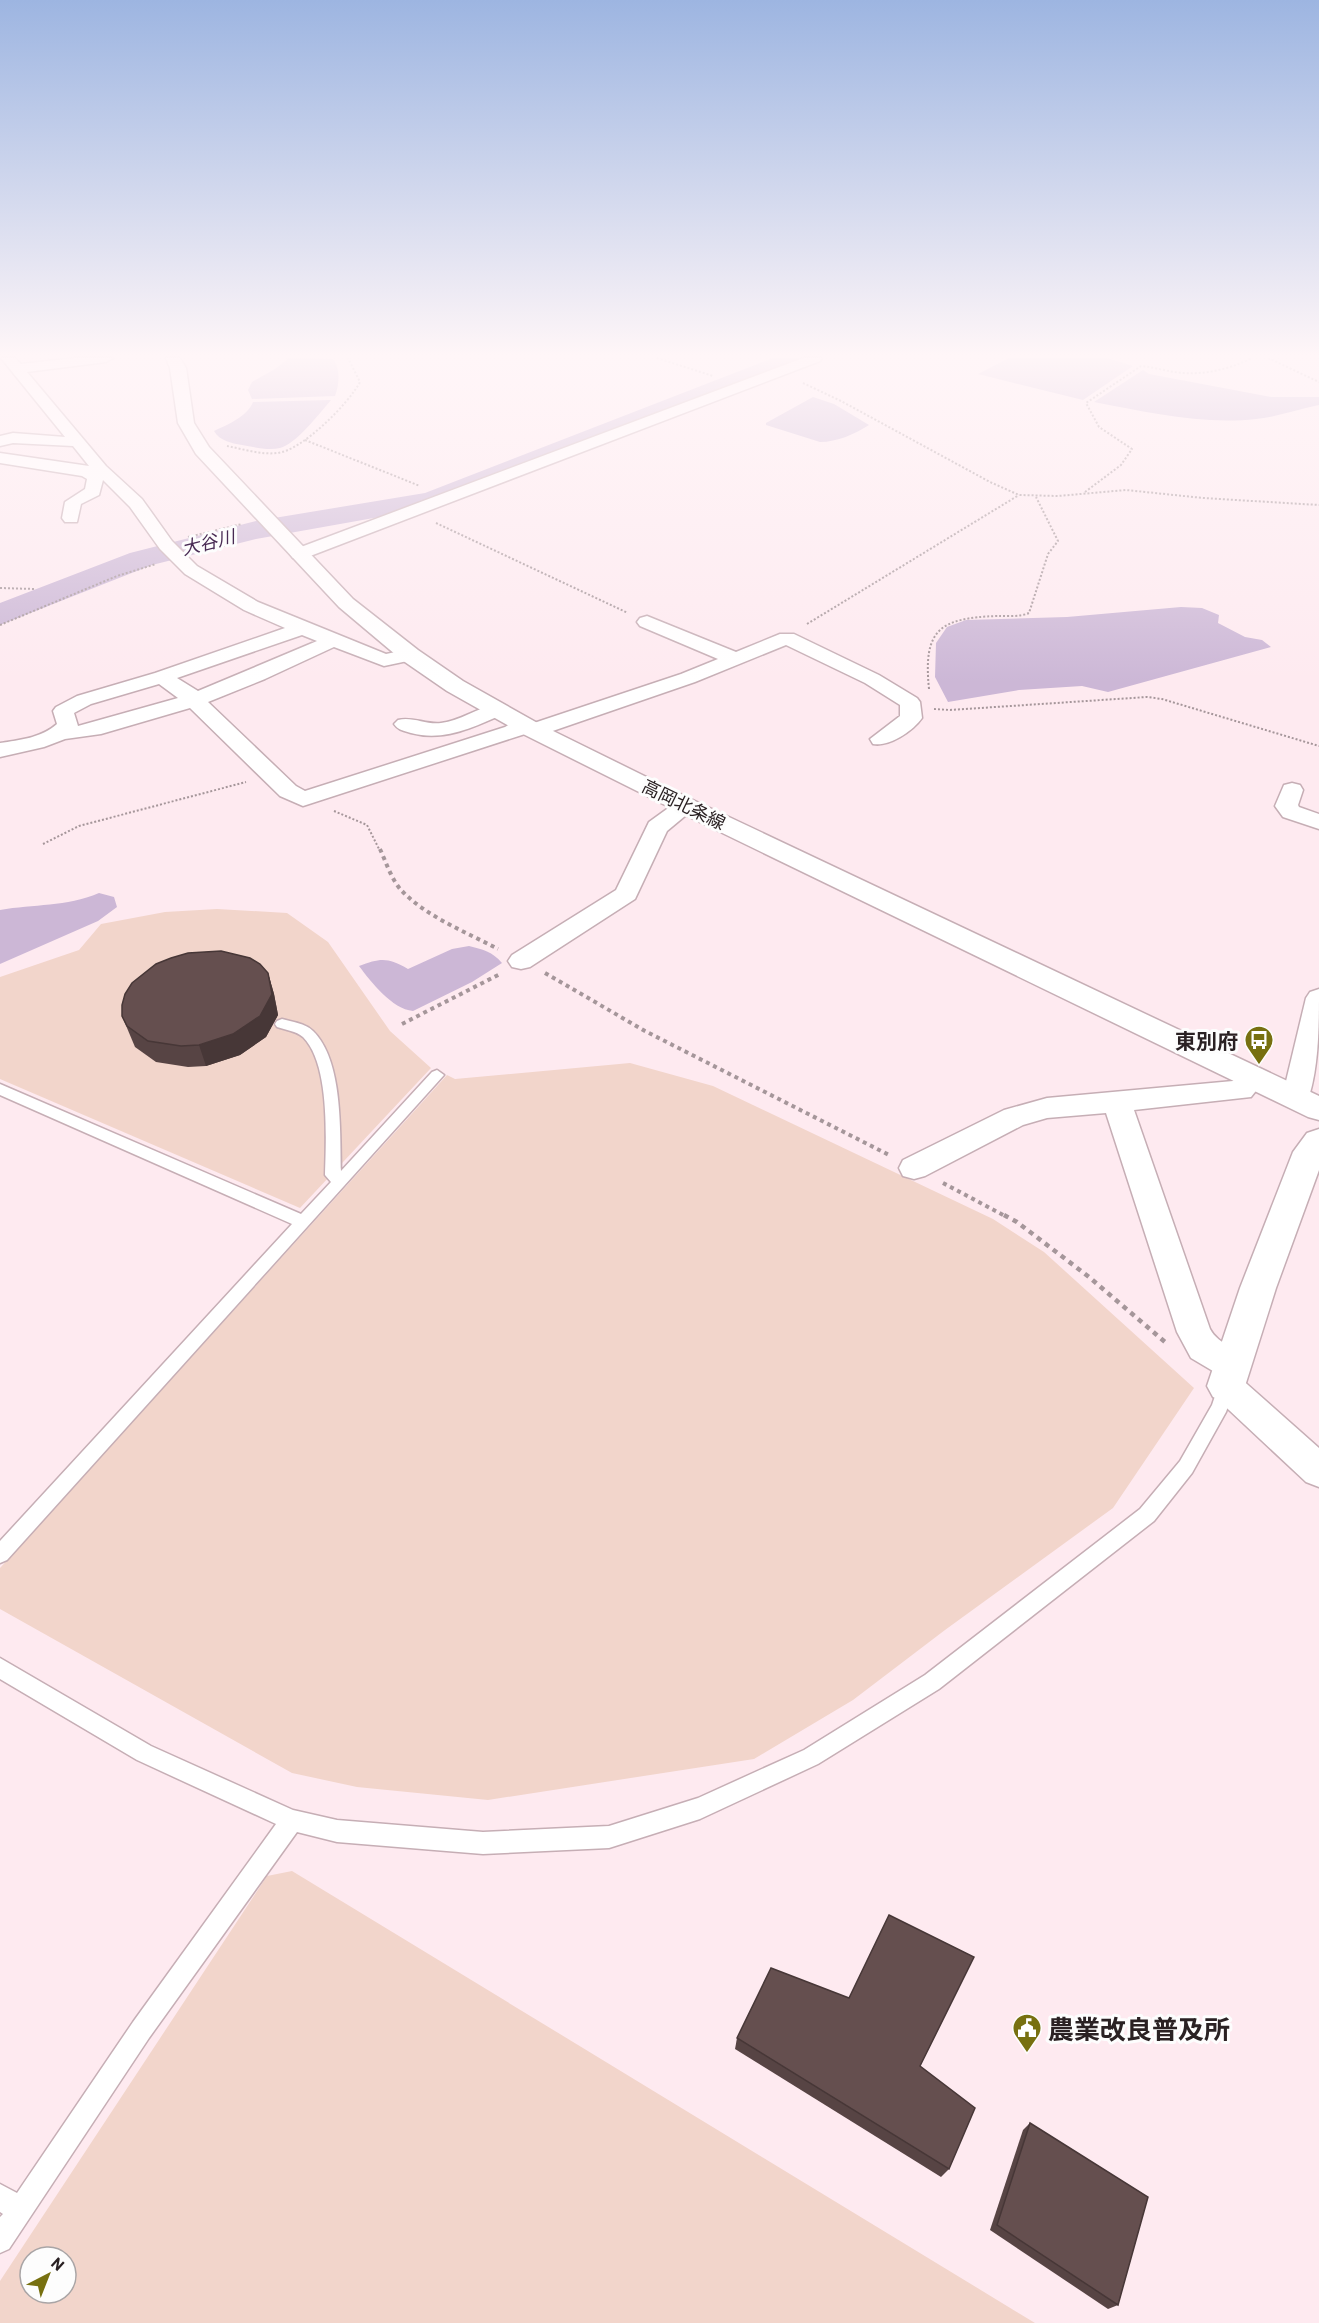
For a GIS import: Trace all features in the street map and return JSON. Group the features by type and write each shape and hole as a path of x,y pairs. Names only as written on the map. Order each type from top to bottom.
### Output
{"main road":[{"name":"高岡北条線","path":"217,466 361,616 410,655 496,710 686,806 1307,1103"},
{"path":"1229,1376 1309,1152 1319,1141"}],"street":[{"path":"65,466 93,470 136,503 164,542 191,570 251,606 384,660 410,655"},
{"path":"71,518 73,502 93,491 95,477 91,466"},
{"path":"299,554 534,466"},
{"path":"647,622 671,611"},
{"path":"647,622 734,658"},
{"path":"0,750 48,740 68,726 63,711 84,700 162,677 302,628"},
{"path":"162,677 193,700 288,791 303,799 688,678 787,638 920,705 911,718 881,739"},
{"path":"61,732 82,733 193,700 276,668 334,640"},
{"path":"405,724 435,732 496,710"},
{"path":"1292,790 1286,806 1291,812 1319,822"},
{"path":"521,961 626,894 657,827 686,806"},
{"path":"1307,1103 1319,998"},
{"path":"914,1168 1014,1117 1047,1108 1241,1090 1253,1077"},
{"path":"1117,1101 1194,1332 1203,1348 1319,1471"}],"lane":[{"path":"282,1024 300,1028 310,1036 324,1059 332,1119 333,1175 340,1181"},
{"path":"0,1554 437,1075"},
{"path":"0,1089 303,1222"},
{"path":"0,1668 144,1753 292,1820 337,1831 483,1843 609,1838 700,1808 811,1757 932,1682 1147,1515 1186,1467 1220,1407 1229,1376"},
{"path":"0,2240 10,2204 141,2030 292,1820"}],"path":[{"path":"371,466 425,488"},
{"path":"962,466 1019,495 1036,497 1126,490 1224,500 1319,505"},
{"path":"1085,493 1119,466"},
{"path":"787,638 1019,495"},
{"path":"1036,497 1058,541 1048,554 1029,613 953,620 935,633 926,661 920,705 950,710 1147,697 1162,699 1319,746"},
{"path":"414,513 647,622"},
{"path":"164,542 270,524"},
{"path":"0,625 117,576 179,559"},
{"path":"0,588 36,589"},
{"path":"43,844 79,826 270,775"},
{"path":"303,799 360,820 367,825 400,889 424,909 645,1031 1017,1222 1089,1277 1167,1344"},
{"path":"402,1024 473,990 521,961"}],"shaded area":[{"path":"1181,607 1202,608 1219,615 1218,623 1245,637 1262,640 1271,647 1108,692 1082,686 1019,690 948,702 935,677 936,643 947,627 966,620 1067,617"},
{"path":"99,893 114,897 117,907 98,921 0,964 0,910 74,901"},
{"path":"217,909 287,913 328,942 390,1031 431,1068 300,1208 0,1079 0,977 79,950 101,924 165,912"},
{"path":"469,946 487,951 502,963 472,982 413,1011 390,1000 359,966 384,960 395,962 408,969 452,949"},
{"path":"630,1063 713,1086 993,1219 1044,1252 1194,1388 1113,1508 853,1700 754,1759 488,1800 357,1787 292,1773 0,1609 0,1568 447,1075 455,1079"},
{"path":"292,1871 1035,2323 0,2323 0,2281 18,2254 18,2305 78,2305 78,2245 24,2245 267,1876"}],"building":[{"path":"221,951 250,958 268,973 272,994 260,1016 233,1034 199,1045 181,1046 148,1041 127,1026 122,1016 122,1005 125,994 132,983 156,964 171,958 188,953"},
{"path":"889,1915 974,1957 920,2066 975,2108 949,2169 737,2038 771,1968 849,1998"},
{"path":"1030,2123 1148,2197 1118,2305 997,2225"}],"waterway":[{"name":"大谷川","path":"0,615 141,559 256,530 431,500 517,466"}],"place":[{"name":"東別府","path":"1259,1066"},
{"name":"農業改良普及所","path":"1027,2054"}]}
